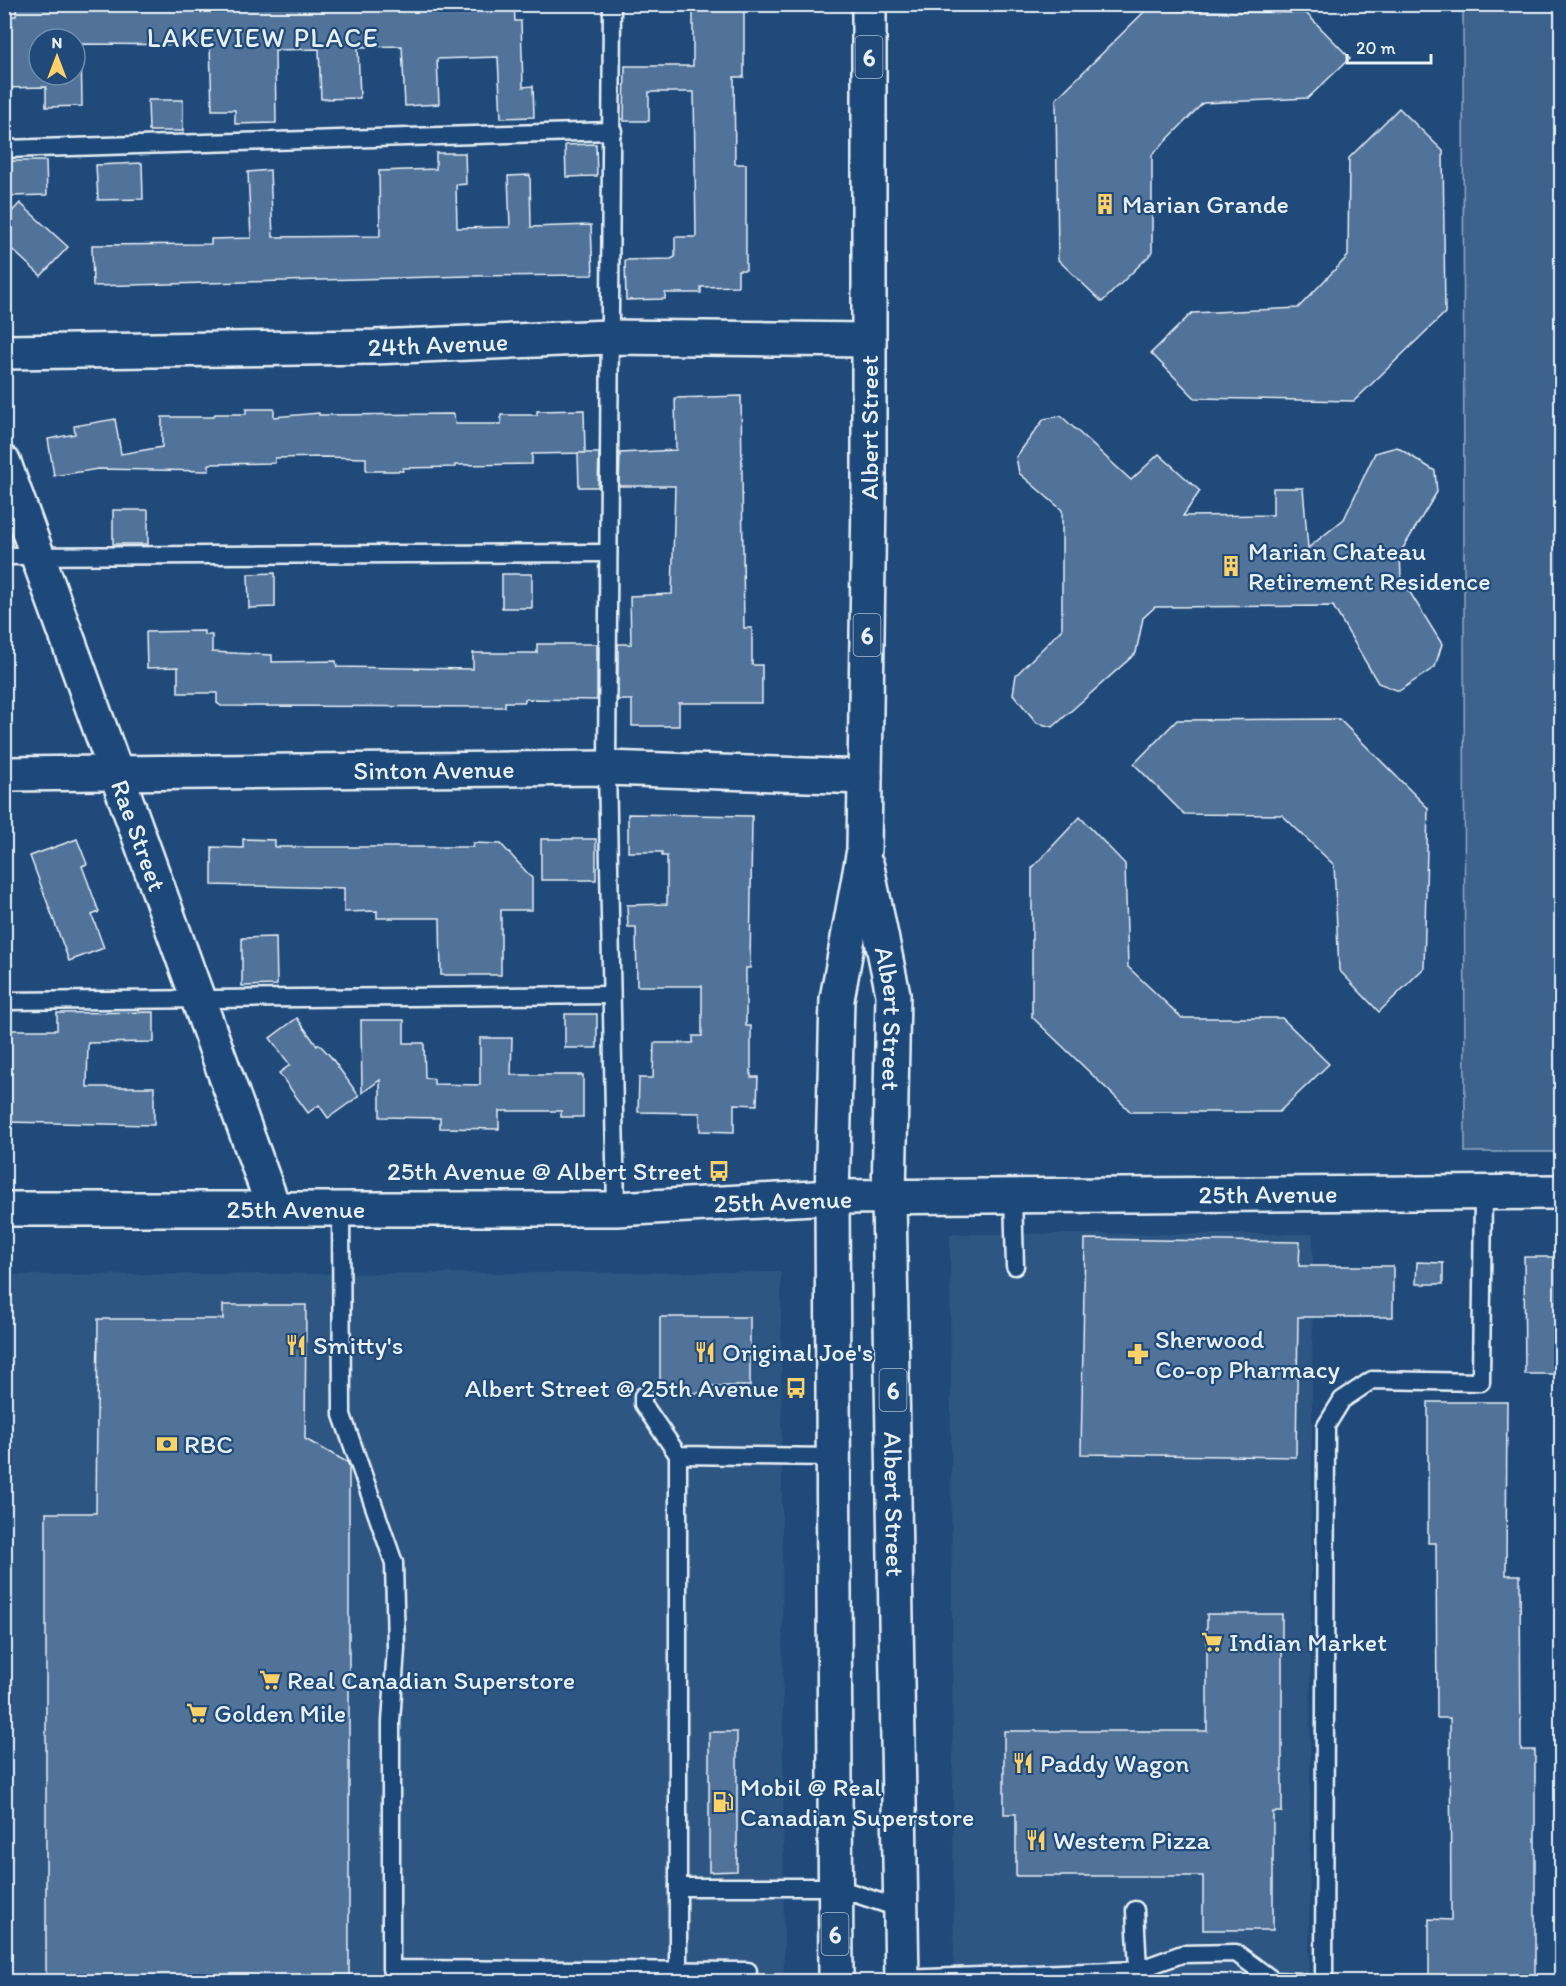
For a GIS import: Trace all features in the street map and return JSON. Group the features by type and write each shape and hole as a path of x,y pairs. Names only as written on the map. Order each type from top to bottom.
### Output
{"street":[{"name":"Albert Street","path":"836,1982 832,1197 837,999 864,850 869,340 869,4"},
{"name":"24th Avenue","path":"4,352 374,347 609,337 869,340"},
{"name":"Rae Street","path":"4,463 274,1209"},
{"name":"Sinton Avenue","path":"4,774 607,768 865,777"},
{"name":"Albert Street","path":"864,850 893,994 890,1197 902,1980"},
{"name":"25th Avenue","path":"4,1209 616,1209 832,1197 1562,1192"}],"lane":[{"path":"612,4 613,131 609,337 607,768 616,1209"},
{"path":"4,149 613,131"},
{"path":"4,556 37,554 608,553"},
{"path":"4,1001 199,997 610,995"},
{"path":"1324,1982 1326,1426 1342,1400 1372,1380 1481,1382 1483,1192"},
{"path":"1012,1196 1015,1266"},
{"path":"341,1209 342,1415 394,1563 396,1648 391,1722 391,1969 748,1971"},
{"path":"643,1396 643,1404 678,1455 678,1971"},
{"path":"678,1455 833,1457"},
{"path":"678,1887 835,1887 901,1909"},
{"path":"1135,1910 1138,1970"},
{"path":"902,1980 1138,1970 1182,1954 1236,1953 1274,1981 1300,1982"}],"shaded area":[{"path":"1463,5 1561,5 1561,1152 1465,1152"},
{"path":"950,1234 1313,1234 1309,1981 954,1981"},
{"path":"781,1272 784,1981 10,1981 8,1275"}],"building":[{"path":"371,4 371,8 419,4 514,4 515,21 521,21 523,87 533,86 534,117 501,118 498,57 437,59 439,104 405,106 402,46 358,47 360,98 321,99 319,49 275,50 276,123 235,124 235,110 212,110 210,45 87,44 87,27 27,27 27,87 46,87 4,88 4,16 16,16 16,5"},
{"path":"693,4 744,4 744,77 734,77 735,164 746,164 746,270 738,270 738,286 701,287 701,293 665,293 665,299 626,300 625,260 671,259 675,257 675,237 696,237 694,92 649,92 649,121 624,121 625,66 693,66"},
{"name":"Marian Grande","path":"1146,10 1306,13 1350,58 1308,98 1203,103 1152,155 1152,253 1102,302 1058,260 1056,99"},
{"path":"46,87 82,87 82,106 46,107"},
{"path":"148,100 183,100 183,131 149,131"},
{"path":"1399,108 1443,151 1445,313 1354,401 1195,398 1151,353 1192,313 1298,308 1348,256 1349,158"},
{"path":"596,144 597,176 566,177 565,145"},
{"path":"436,153 465,153 466,184 456,185 457,228 510,227 508,176 530,175 531,227 591,225 593,275 93,286 92,245 211,244 211,239 251,238 248,172 270,170 273,237 380,236 379,171 436,169"},
{"path":"10,161 46,161 47,195 11,196"},
{"path":"142,163 143,199 98,200 96,165"},
{"path":"20,203 68,247 41,276 4,242 4,220"},
{"path":"741,396 744,628 752,628 752,665 762,665 762,703 679,703 679,726 632,726 632,700 618,700 618,644 631,644 630,596 672,594 675,486 619,486 620,453 676,450 675,398"},
{"path":"246,409 274,409 274,417 319,413 319,415 454,414 455,424 501,424 501,415 537,415 537,411 584,410 585,453 532,454 532,464 455,465 455,467 403,468 403,471 366,471 366,458 323,457 275,458 275,463 209,464 209,471 98,469 54,476 48,439 75,434 74,426 115,419 121,454 162,447 162,417 213,417 215,414 246,414"},
{"name":"Marian Chateau Retirement Residence","path":"1061,416 1131,480 1159,454 1200,491 1183,516 1273,515 1273,488 1303,488 1308,548 1344,519 1375,453 1397,447 1435,471 1437,492 1400,553 1401,578 1442,644 1435,667 1399,691 1378,683 1333,606 1155,607 1143,618 1136,653 1053,727 1037,723 1013,694 1016,675 1062,629 1062,510 1019,473 1016,457 1044,419"},
{"path":"578,453 599,453 598,487 579,487"},
{"path":"113,510 148,510 148,544 113,544"},
{"path":"275,573 275,607 249,608 248,574"},
{"path":"502,574 532,574 532,608 502,608"},
{"path":"204,631 204,635 212,635 212,652 272,655 272,662 336,661 337,667 473,669 473,653 537,653 537,644 597,644 597,700 525,699 525,702 505,702 505,707 221,706 217,703 217,693 178,693 178,667 147,668 146,632"},
{"path":"1339,719 1428,808 1424,968 1379,1012 1339,970 1334,865 1282,815 1184,814 1134,764 1177,720"},
{"path":"628,814 752,816 750,968 746,968 746,1026 751,1026 751,1077 758,1077 757,1105 734,1104 734,1132 700,1131 700,1113 638,1112 639,1078 653,1078 654,1043 693,1043 693,1036 702,1036 702,986 637,986 636,927 628,927 627,905 667,904 667,856 662,856 662,852 628,852"},
{"path":"1080,817 1125,864 1128,967 1182,1018 1282,1018 1329,1064 1279,1112 1131,1112 1032,1017 1032,868"},
{"path":"77,839 87,864 82,866 99,912 92,915 104,948 69,961 30,856"},
{"path":"243,839 275,840 275,847 473,847 473,843 501,844 532,878 532,910 501,910 501,975 441,975 440,918 377,918 377,911 344,912 344,888 212,885 212,847 243,848"},
{"path":"541,839 596,839 596,880 541,880"},
{"path":"276,937 277,985 242,986 242,938"},
{"path":"154,1012 154,1042 88,1043 87,1087 154,1087 154,1125 4,1122 4,1030 57,1030 57,1013"},
{"path":"565,1014 597,1014 597,1048 565,1048"},
{"path":"297,1018 317,1046 319,1044 331,1057 359,1096 328,1118 319,1105 308,1113 279,1073 290,1065 270,1038"},
{"path":"361,1020 404,1020 404,1043 424,1043 425,1078 434,1079 434,1084 480,1085 480,1038 512,1038 511,1075 583,1075 583,1117 561,1117 561,1111 499,1111 499,1129 440,1128 440,1118 380,1117 380,1080 362,1093"},
{"path":"1085,1239 1300,1242 1299,1266 1393,1266 1393,1317 1298,1317 1296,1457 1081,1454"},
{"path":"1524,1257 1562,1257 1562,1374 1525,1374"},
{"path":"1417,1262 1443,1263 1443,1284 1416,1284"},
{"name":"Golden Mile","path":"223,1305 306,1305 305,1439 347,1462 349,1466 349,1982 46,1982 46,1513 96,1513 98,1319 223,1319"},
{"name":"Original Joe's","path":"660,1317 750,1317 750,1386 705,1386 705,1393 680,1393 680,1386 660,1386"},
{"path":"1428,1402 1507,1402 1506,1575 1520,1575 1521,1750 1535,1750 1535,1982 1429,1982 1429,1919 1451,1920 1450,1718 1437,1718 1436,1543 1428,1543"},
{"path":"1207,1614 1282,1614 1282,1812 1273,1812 1273,1930 1203,1930 1203,1876 1016,1876 1016,1814 1004,1814 1004,1731 1207,1731"},
{"name":"Mobil @ Real Canadian Superstore","path":"709,1732 737,1732 737,1871 709,1872"}],"place":[{"name":"Marian Grande","path":"1105,204"},
{"name":"Marian Chateau Retirement Residence","path":"1231,566"},
{"name":"25th Avenue @ Albert Street","path":"719,1171"},
{"name":"Smitty's","path":"296,1345"},
{"name":"Original Joe's","path":"705,1352"},
{"name":"Sherwood Co-op Pharmacy","path":"1138,1354"},
{"name":"Albert Street @ 25th Avenue","path":"796,1388"},
{"name":"RBC","path":"167,1444"},
{"name":"Indian Market","path":"1212,1642"},
{"name":"Real Canadian Superstore","path":"270,1680"},
{"name":"Golden Mile","path":"197,1713"},
{"name":"Paddy Wagon","path":"1023,1763"},
{"name":"Mobil @ Real Canadian Superstore","path":"723,1802"},
{"name":"Western Pizza","path":"1036,1840"}],"district":[{"name":"LAKEVIEW PLACE","path":"263,37"}]}
